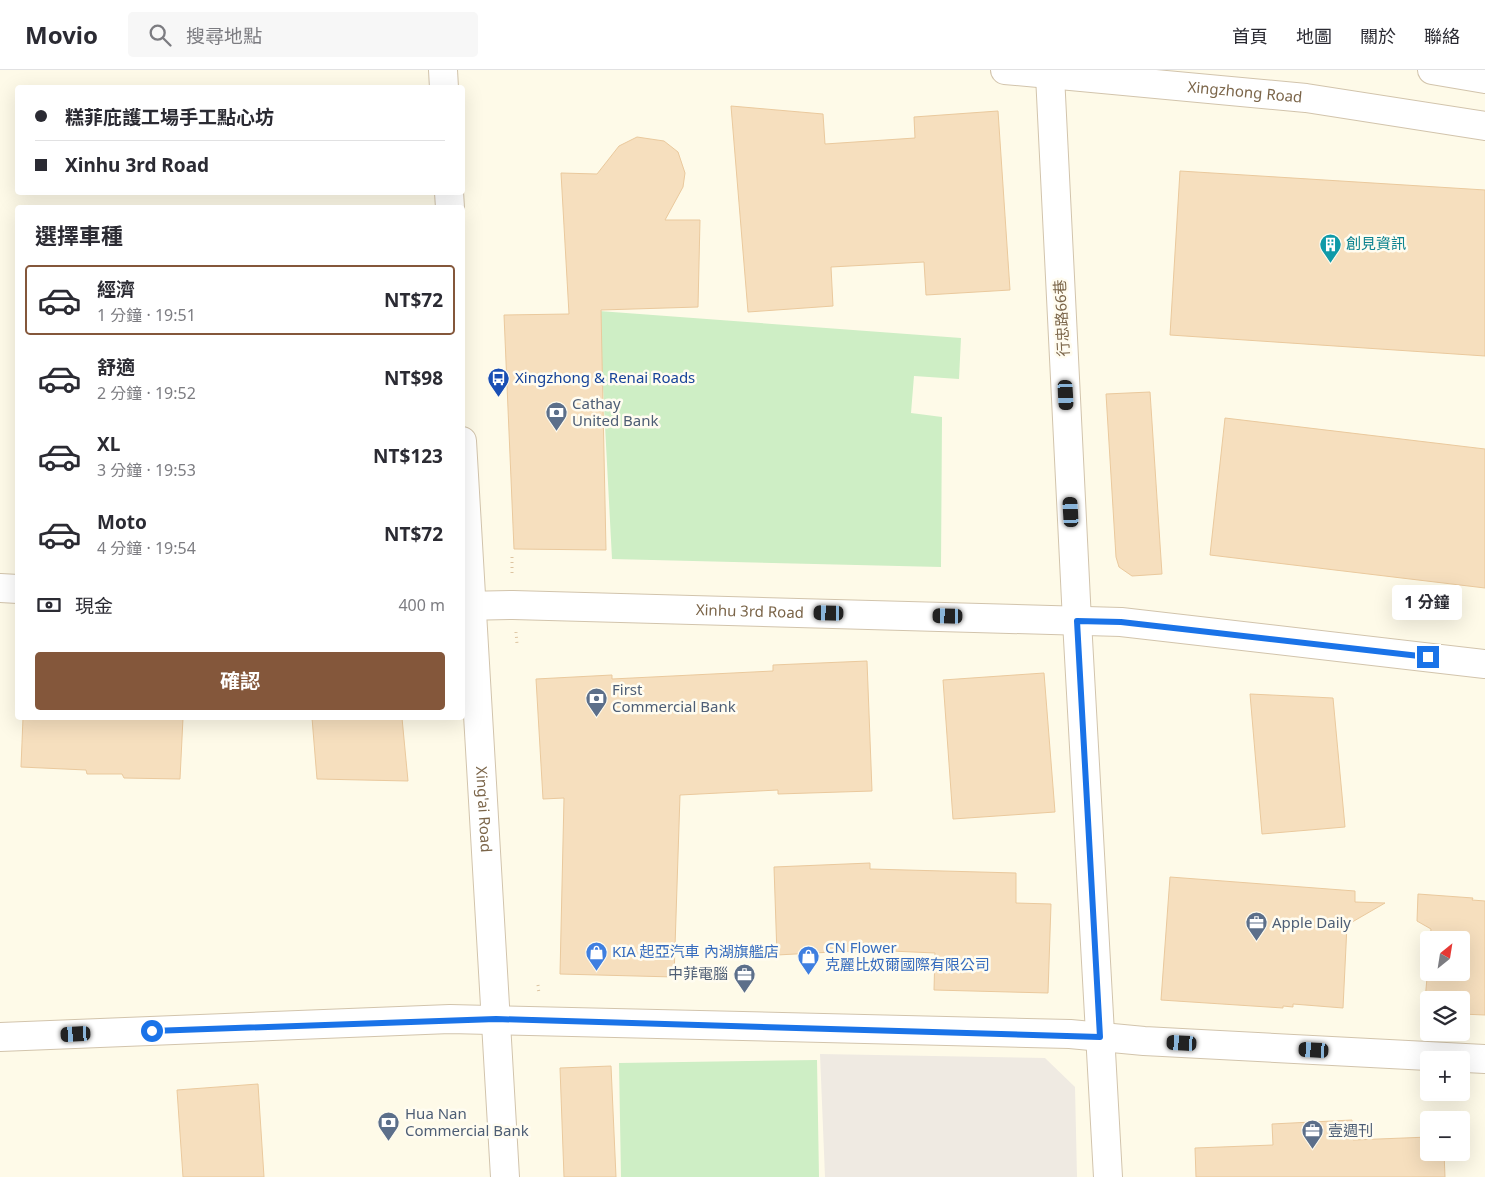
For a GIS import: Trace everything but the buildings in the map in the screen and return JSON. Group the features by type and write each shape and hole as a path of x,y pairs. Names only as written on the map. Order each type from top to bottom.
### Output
{"street":[{"path":"443,70 444,85"},
{"name":"Xingzhong Road","path":"1004,70 1306,98 1485,126"},
{"path":"1432,70 1485,79"},
{"name":"行忠路66巷","path":"1050,75 1077,621 1108,1177"},
{"name":"Xing'ai Road","path":"465,540 467,606 496,1019 505,1177"},
{"path":"0,588 15,589"},
{"name":"Xinhu 3rd Road","path":"467,606 1121,622 1485,664"},
{"path":"0,1037 450,1019 496,1019 1100,1037 1485,1059"}],"shaded area":[{"path":"820,1054 1045,1058 1075,1087 1077,1177 825,1177"}],"green space":[{"path":"599,311 961,338 959,379 914,376 911,413 942,417 941,567 612,559"},
{"path":"817,1060 819,1177 621,1177 619,1063"}],"place":[{"name":"創見資訊","path":"1330,263"},
{"name":"Xingzhong & Renai Roads","path":"499,397"},
{"name":"Cathay United Bank","path":"556,432"},
{"name":"First Commercial Bank","path":"596,718"},
{"name":"Apple Daily","path":"1256,942"},
{"name":"KIA 起亞汽車 內湖旗艦店","path":"596,971"},
{"name":"CN Flower 克麗比奴爾國際有限公司","path":"809,976"},
{"name":"中菲電腦","path":"744,993"},
{"name":"Hua Nan Commercial Bank","path":"389,1142"},
{"name":"壹週刊","path":"1312,1150"}],"route":[{"path":"152,1031 450,1019 496,1019 1070,1034 1100,1037 1077,621 1121,622 1428,657"}]}
